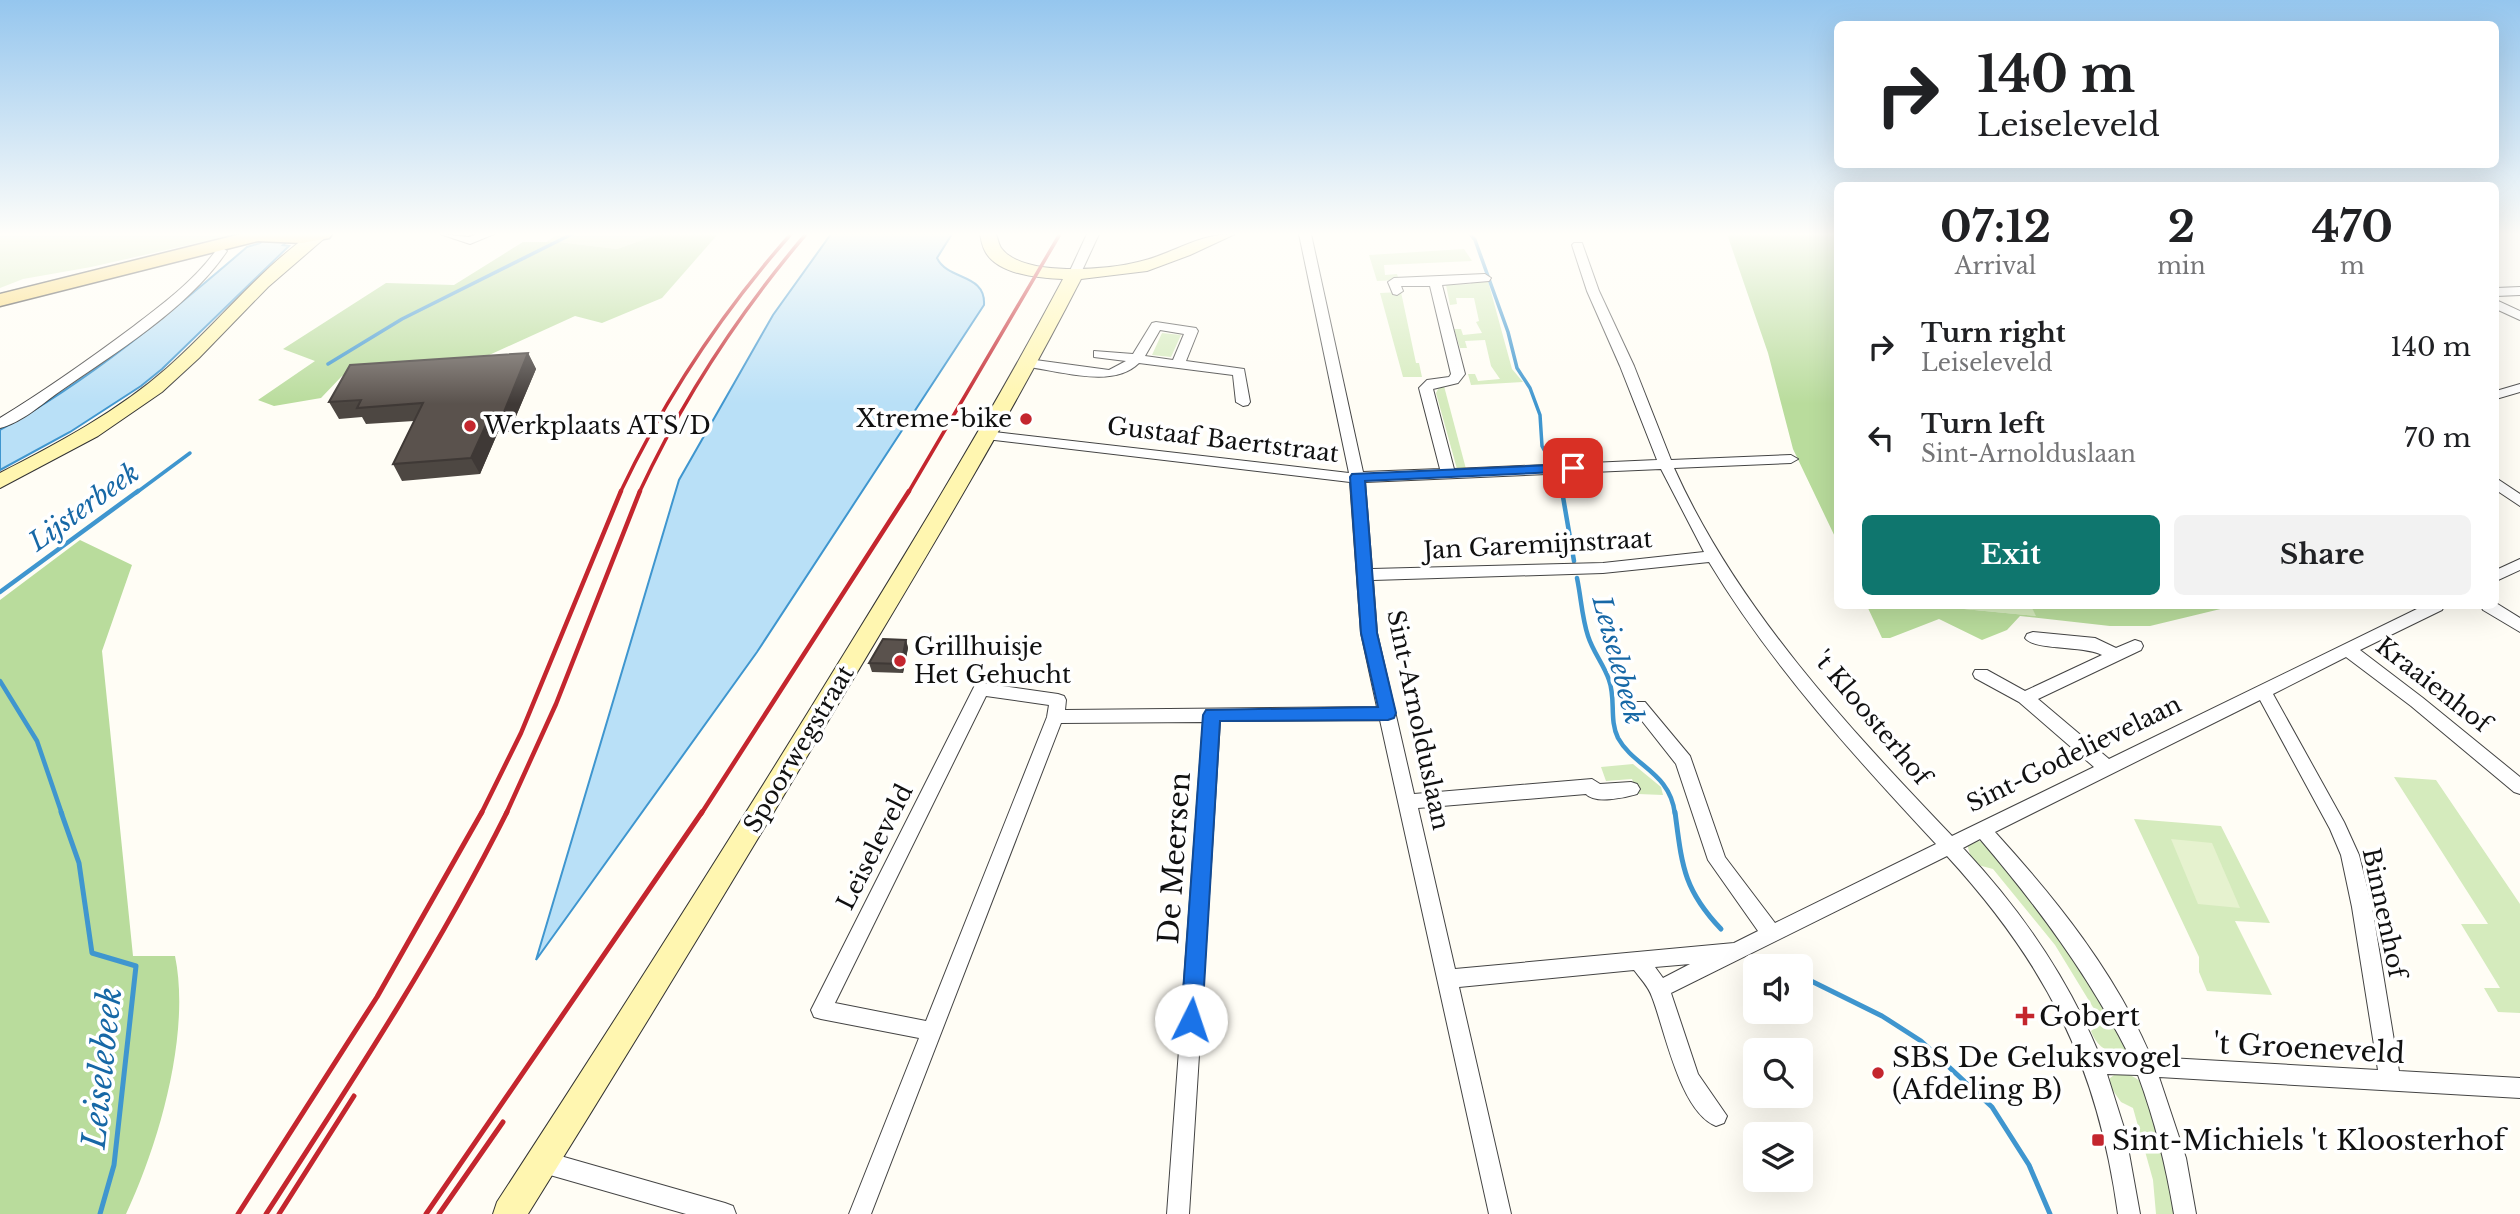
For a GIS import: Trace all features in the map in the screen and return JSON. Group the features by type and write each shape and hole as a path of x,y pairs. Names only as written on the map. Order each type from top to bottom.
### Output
{"main road":[{"path":"0,300 35,291"}],"street":[{"path":"0,424 64,384 183,291"},
{"path":"0,481 90,430 157,386 257,291"},
{"name":"Spoorwegstraat","path":"509,1214 733,859 986,435 1066,291"},
{"name":"Sint-Arnolduslaan","path":"1317,291 1357,477 1369,633 1500,1214"},
{"path":"1437,291 1458,374 1453,380 1432,383 1426,388 1448,474"},
{"name":"'t Kloosterhof","path":"1597,291 1681,497 1714,556 1748,606 1853,742 2004,907 2038,954 2068,1003 2094,1063 2118,1145 2129,1214"},
{"path":"2499,292 2520,291"},
{"path":"2499,306 2520,316"},
{"path":"1028,363 1116,374 1144,351 1156,326 1192,331 1178,365"},
{"path":"1099,354 1239,372 1243,402"},
{"path":"2499,395 2520,388"},
{"name":"Gustaaf Baertstraat","path":"986,435 1341,478 1791,459"},
{"path":"2499,485 2520,501"},
{"name":"Jan Garemijnstraat","path":"1364,575 1603,568 1714,556"},
{"path":"2499,574 2520,564"},
{"name":"Sint-Godelievelaan","path":"1660,989 2430,609"},
{"path":"2494,609 2520,626"},
{"path":"2033,638 2095,644 2114,654"},
{"path":"2025,698 2135,646"},
{"name":"Kraaienhof","path":"2347,649 2438,718 2520,787"},
{"path":"1981,674 2025,698 2106,768"},
{"name":"Leiseleveld","path":"931,1031 821,1010 981,689 1058,700 1055,717"},
{"name":"Binnenhof","path":"2263,691 2338,827 2350,855 2362,906 2390,1081"},
{"path":"1639,707 1684,761 1717,860 1772,933"},
{"path":"860,1214 1055,717 1388,713"},
{"name":"De Meersen","path":"1178,1214 1212,715"},
{"path":"1408,802 1592,786 1594,792 1632,789"},
{"path":"1982,829 2021,871 2076,941 2121,1014 2145,1066 2178,1168 2185,1214"},
{"name":"Sint-Godelievelaan","path":"1447,979 1736,951"},
{"path":"1638,960 1660,989 1689,1079 1716,1116"},
{"name":"'t Groeneveld","path":"2094,1063 2520,1088"},
{"path":"543,1162 725,1214"}],"green space":[{"path":"374,291 668,291 662,298 602,323 575,316 465,366 354,373 342,376 321,398 274,406 258,400 315,361 283,349"},
{"path":"1447,291 1491,291 1512,369 1523,382 1471,385 1468,374 1475,374 1478,381 1500,379 1491,366 1485,340 1465,341 1467,348 1460,348 1454,329 1461,329 1463,335 1482,333 1476,322 1479,321 1474,298 1456,298 1457,304 1450,305"},
{"path":"1747,291 1834,291 1834,535 1793,449 1768,353"},
{"path":"1401,292 1416,363 1419,363 1422,377 1403,377 1380,293"},
{"path":"1162,333 1181,335 1171,357 1152,355"},
{"path":"1444,386 1466,469 1457,469 1436,393"},
{"path":"80,540 132,565 102,651 133,956 175,956 179,1019 175,1053 169,1088 150,1155 126,1214 0,1214 0,600"},
{"path":"1868,609 1964,609 2036,616 2032,609 2221,609 2150,626 2110,626 2020,616 2007,630 1982,640 1939,619 1890,638 1882,638"},
{"path":"1964,609 2033,609 2037,616"},
{"path":"1633,764 1661,787 1663,795 1638,794 1632,779 1606,781 1601,767"},
{"path":"2394,777 2436,780 2520,904 2520,1013 2498,1012 2484,988 2500,988 2461,924 2488,924"},
{"path":"2134,819 2221,826 2270,923 2235,921 2272,995 2207,991 2199,972 2199,957"},
{"path":"2171,839 2212,843 2240,908 2198,904"},
{"path":"1986,842 2068,938 2128,1043 2125,1052 2108,1051 2096,1041 2091,1031 2102,1022 2055,945 1993,869 1978,865 1971,858 1967,844"},
{"path":"2117,1073 2136,1078 2149,1092 2175,1214 2156,1214 2153,1180 2133,1108 2121,1102 2109,1085 2110,1078"}],"water":[{"path":"194,291 243,291 141,386 70,432 0,470 0,430 66,390"},
{"path":"790,291 981,291 984,305 757,652 536,960 679,480 773,315"}],"building":[{"name":"Werkplaats ATS/D","path":"528,353 504,412 490,416 471,458 393,464 423,403 357,408 361,400 329,402 350,365"},
{"path":"883,639 906,640 901,664 869,663"}],"waterway":[{"name":"Lijsterbeek","path":"328,364 402,319 459,291"},
{"name":"Leiselebeek","path":"1493,291 1517,368 1530,388 1540,415 1542,446 1550,461"},
{"name":"Lijsterbeek","path":"136,493 190,453"},
{"name":"Leiselebeek","path":"1559,476 1562,493"},
{"name":"Lijsterbeek","path":"0,592 138,491"},
{"name":"Leiselebeek","path":"1562,491 1574,561"},
{"name":"Leiselebeek","path":"1577,578 1588,636 1611,687 1615,731 1625,748 1666,788 1675,814"},
{"name":"Leiselebeek","path":"0,681 37,741 62,814"},
{"name":"Leiselebeek","path":"61,812 79,863 92,953 136,966 114,1165 100,1214"},
{"name":"Leiselebeek","path":"1675,812 1686,875 1708,915 1721,929"},
{"name":"Leiselebeek","path":"1813,982 1882,1016 1921,1041 1992,1107 2029,1165 2050,1214"}],"railway":[{"path":"620,493 656,423 696,357 744,291"},
{"path":"639,493 694,390 761,291"},
{"path":"908,493 1027,291"},
{"path":"482,812 521,733 621,491"},
{"path":"506,813 556,704 640,491"},
{"path":"701,814 909,491"},
{"path":"238,1214 377,997 482,812"},
{"path":"426,1214 702,812"},
{"path":"266,1214 422,966 506,813"},
{"path":"279,1214 354,1096"},
{"path":"439,1214 503,1122"}],"place":[{"name":"Xtreme-bike","path":"1026,419"},
{"name":"Werkplaats ATS/D","path":"470,426"},
{"name":"Grillhuisje Het Gehucht","path":"900,661"},
{"name":"Gobert","path":"2025,1016"},
{"name":"SBS De Geluksvogel (Afdeling B)","path":"1878,1073"},
{"name":"Sint-Michiels 't Kloosterhof","path":"2098,1140"}],"route":[{"path":"1191,1020 1212,715 1388,713 1369,633 1357,477 1573,468"}]}
